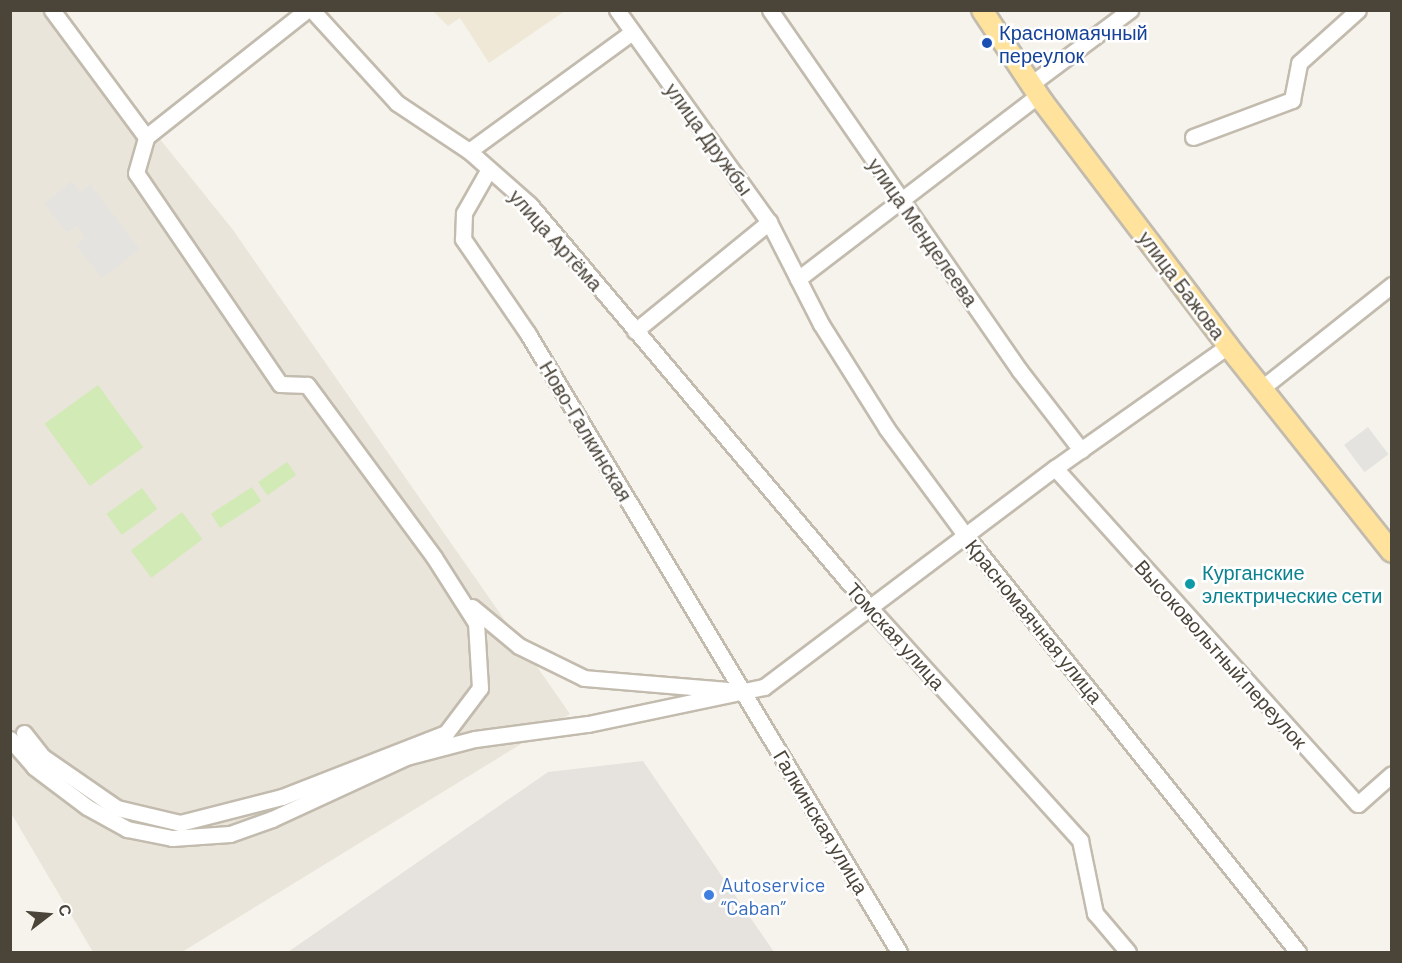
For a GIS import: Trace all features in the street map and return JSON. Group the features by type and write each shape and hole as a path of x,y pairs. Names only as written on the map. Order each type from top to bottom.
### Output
{"main road":[{"name":"улица Бажова","path":"982,10 1035,89 1228,346 1392,552"}],"street":[{"path":"52,10 146,137"},
{"path":"17,736 43,757 117,808 180,823 282,797 446,733 480,688 476,623 461,598 307,385 280,384 273,375 136,173 146,137 307,10"},
{"name":"улица Артёма","path":"312,10 397,103 469,151 530,205 635,331"},
{"name":"улица Дружбы","path":"617,10 769,222 796,276"},
{"name":"улица Менделеева","path":"770,10 1020,371 1081,450"},
{"path":"796,276 901,201 1130,10"},
{"path":"1193,137 1292,100 1299,63 1358,11"},
{"path":"469,151 632,32"},
{"name":"Ново-Галкинская","path":"489,169 464,213 463,239 528,334 744,692"},
{"path":"635,331 769,222"},
{"name":"Красномаячная улица","path":"796,276 821,324 888,429 966,536 1298,952"},
{"path":"1262,388 1392,285"},
{"name":"Томская улица","path":"635,331 871,609 1080,840 1095,913 1128,952"},
{"path":"17,736 34,767 87,807 127,829 172,838 207,836 230,834 272,819 406,757 475,739 588,724 764,687 871,609 1055,468 1228,346"},
{"name":"Высоковольтный переулок","path":"1055,468 1358,804 1392,774"},
{"path":"461,598 519,646 584,678 744,692"},
{"name":"Галкинская улица","path":"744,692 899,952"}],"shaded area":[{"path":"10,11 57,11 233,230 570,714 182,952 93,952 11,813"},
{"path":"433,11 565,11 489,63 460,18 448,26"},
{"path":"71,181 81,192 90,184 140,249 102,278 76,246 85,238 77,226 67,233 44,204"},
{"path":"1368,427 1388,454 1365,472 1344,445"},
{"path":"643,761 774,952 288,952 548,772"}],"green space":[{"path":"98,385 143,447 90,486 45,424"},
{"path":"287,462 296,475 268,495 258,482"},
{"path":"252,487 261,501 220,528 211,514"},
{"path":"142,488 157,509 122,535 106,514"},
{"path":"182,512 202,539 151,578 131,551"}],"place":[{"name":"Красномаячный переулок","path":"987,43"},
{"name":"Курганские электрические сети","path":"1190,584"},
{"name":"Autoservice “Caban”","path":"709,895"}]}
